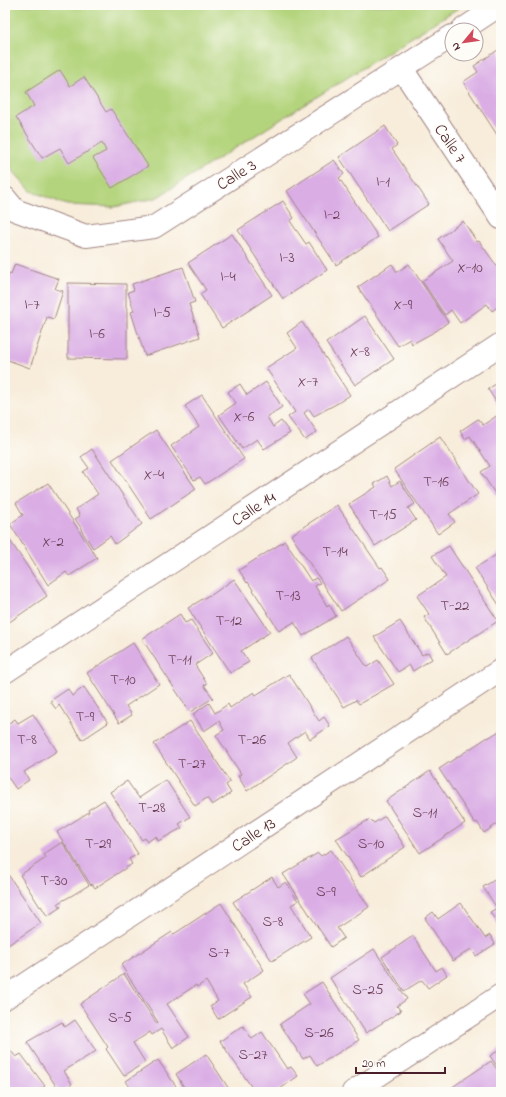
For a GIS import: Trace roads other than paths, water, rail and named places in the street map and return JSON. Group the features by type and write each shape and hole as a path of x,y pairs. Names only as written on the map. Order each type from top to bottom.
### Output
{"street":[{"path":"474,22 500,5"},
{"name":"Calle 3","path":"5,198 15,210 86,236 154,227 444,41"},
{"name":"Calle 7","path":"402,69 501,218"},
{"name":"Calle 14","path":"5,672 501,344"},
{"name":"Calle 13","path":"5,998 501,670"},
{"path":"353,1092 501,995"}]}
